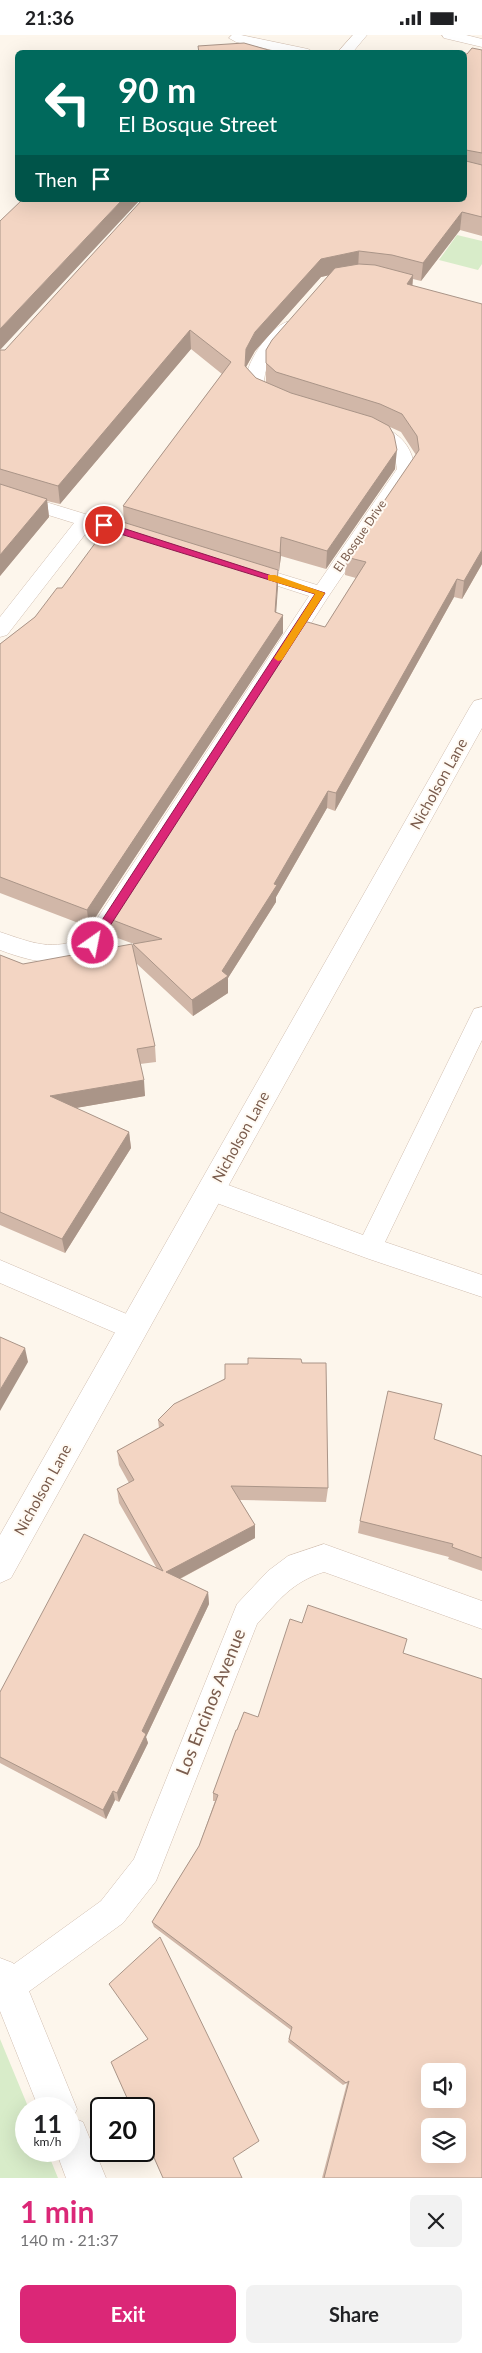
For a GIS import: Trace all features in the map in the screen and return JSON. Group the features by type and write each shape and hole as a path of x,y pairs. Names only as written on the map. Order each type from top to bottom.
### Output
{"street":[{"name":"Nicholson Lane","path":"0,1567 482,707"},
{"path":"4,1981 53,2097"},
{"path":"80,2162 86,2178"}],"lane":[{"path":"347,50 360,35"},
{"path":"236,38 294,50"},
{"path":"450,39 482,43"},
{"path":"288,402 269,396 255,385 256,368 262,356 301,312"},
{"name":"El Bosque Drive","path":"0,941 34,954 58,955 93,943 321,593 406,469 405,456 394,438 372,428 344,419"},
{"path":"0,494 152,540"},
{"path":"0,630 86,520"},
{"path":"227,564 321,593"},
{"path":"369,1248 482,1016"},
{"path":"212,1190 369,1248 482,1286"},
{"path":"0,1271 134,1329"},
{"name":"Los Encinos Avenue","path":"4,1981 112,1911 144,1870 247,1614 278,1581 298,1566 324,1557 482,1615"}],"green space":[{"path":"457,235 482,241 482,264 478,270 439,260"},
{"path":"0,2039 24,2097 15,2097 15,2162 51,2162 58,2178 0,2178"}],"building":[{"path":"244,43 268,50 199,50 198,46"},
{"path":"472,48 482,50 482,153 467,150 467,54"},
{"path":"467,161 482,165 482,217 462,212 423,263 392,255 359,251 321,259 255,332 246,349 245,366 256,378 291,393 372,417 389,426 394,435 397,450 327,551 281,537 280,553 123,506 231,362 190,330 58,486 0,469 0,350 5,350 140,202 467,202"},
{"path":"20,202 120,202 0,329 0,221"},
{"path":"359,264 375,265 413,275 407,284 482,304 482,550 464,581 457,579 336,793 328,791 274,884 277,885 222,971 228,976 192,1000 133,944 162,939 110,919 304,621 325,627 366,562 346,557 419,450 417,436 402,414 380,404 276,372 266,363 266,350 272,340 335,268"},
{"path":"0,484 47,499 0,555"},
{"path":"113,519 278,570 275,612 283,615 87,910 0,877 0,644 35,617 57,588 62,588"},
{"path":"132,944 155,1046 137,1049 144,1080 50,1096 129,1132 62,1239 0,1212 0,955 23,964"},
{"path":"0,1337 25,1348 0,1390"},
{"path":"248,1358 301,1359 302,1363 326,1363 328,1488 231,1486 255,1525 166,1572 208,1592 142,1731 146,1734 117,1793 113,1791 103,1810 0,1757 0,1692 84,1534 163,1571 117,1489 134,1480 117,1451 164,1425 158,1420 174,1404 225,1379 225,1364 248,1364"},
{"path":"388,1391 442,1404 434,1439 482,1456 482,1558 452,1547 453,1544 360,1521"},
{"path":"308,1605 407,1639 403,1653 482,1679 482,2178 324,2178 349,2081 346,2083 289,2039 292,2027 152,1922 199,1846 218,1795 213,1793 244,1712 258,1717 290,1619 302,1623"},
{"path":"160,1937 259,2141 233,2158 242,2178 163,2178 155,2160 155,2097 127,2097 111,2062 148,2039 109,1984"}],"slow traffic":[{"path":"272,578 321,593 278,658"}],"route":[{"path":"93,943 321,593 104,525"}]}
